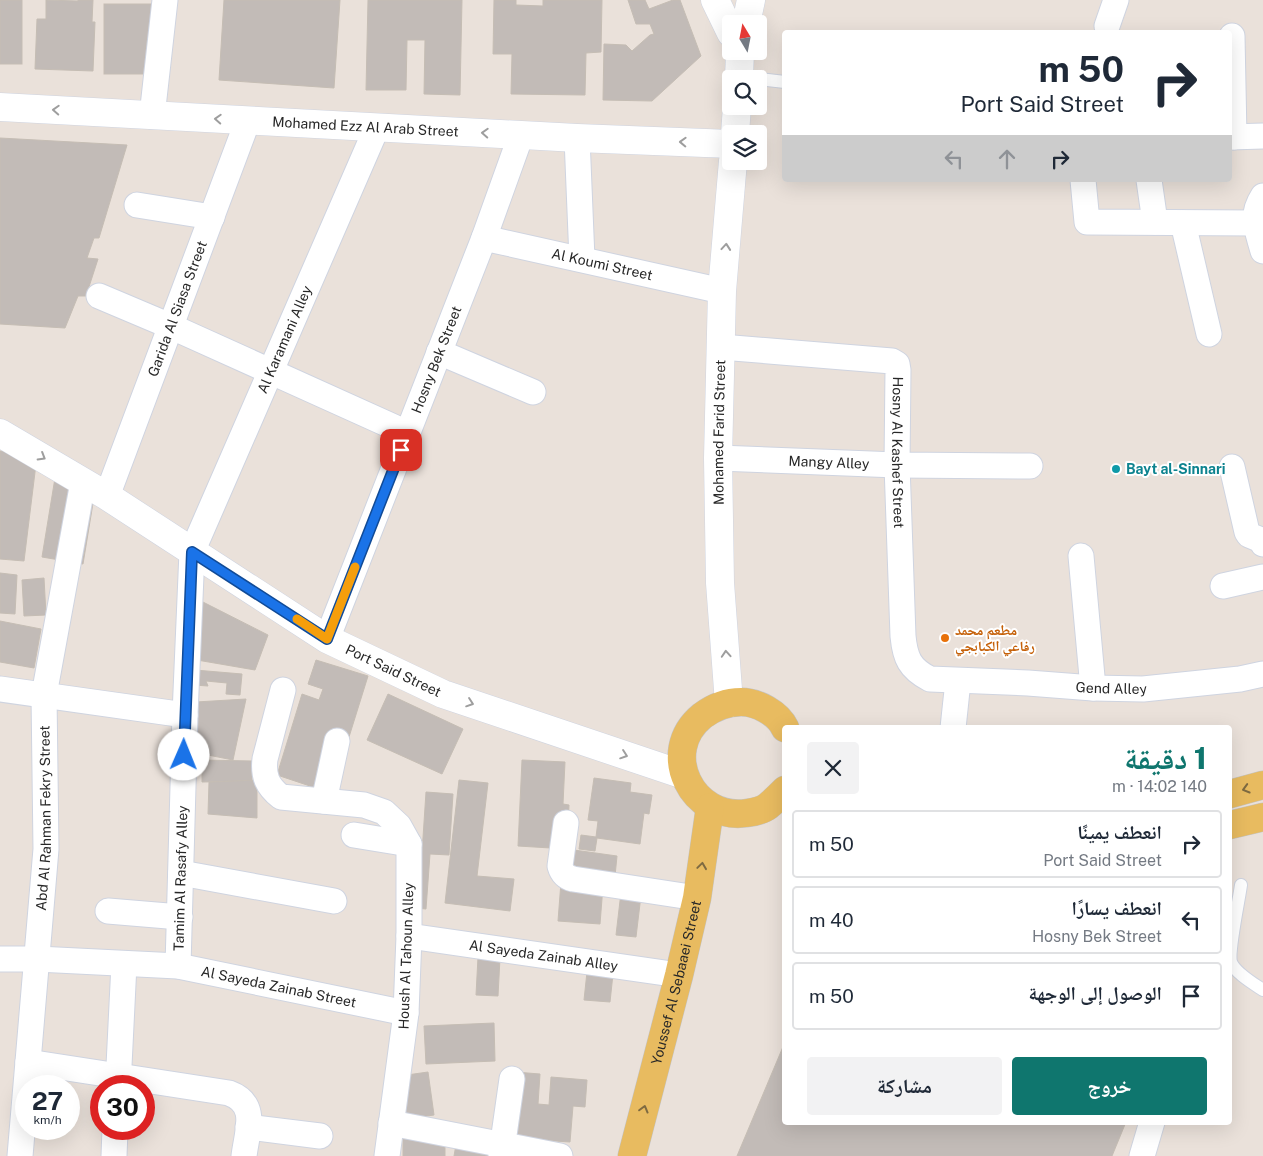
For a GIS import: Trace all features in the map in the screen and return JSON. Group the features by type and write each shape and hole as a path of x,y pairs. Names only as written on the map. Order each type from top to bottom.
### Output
{"main road":[{"path":"779,800 754,812 739,814 724,813 710,807 690,788 684,775 682,756 686,737 696,721 711,709 729,703 744,702 758,706 772,713 785,725"},
{"path":"1232,793 1263,785"},
{"name":"Youssef Al Sebaaei Street","path":"632,1156 697,898 710,807"},
{"path":"1232,825 1263,817"}],"street":[{"path":"152,116 165,0"},
{"path":"715,0 722,15"},
{"path":"748,15 751,0"},
{"path":"1108,26 1116,0"},
{"path":"1232,36 1232,137 1263,136"},
{"name":"Mohamed Ezz Al Arab Street","path":"0,108 577,138 722,144"},
{"name":"Garida Al Siasa Street","path":"106,496 248,120"},
{"name":"Al Karamani Alley","path":"192,552 377,127"},
{"name":"Hosny Bek Street","path":"327,639 484,238 521,135"},
{"path":"577,138 582,260"},
{"name":"Mohamed Farid Street","path":"729,703 720,583 718,458 722,290 732,170"},
{"path":"1082,182 1087,222 1255,223"},
{"path":"1149,182 1155,222"},
{"path":"1263,196 1256,208 1255,223 1263,250"},
{"path":"138,205 212,217"},
{"path":"1183,223 1209,334"},
{"name":"Al Koumi Street","path":"484,238 722,290"},
{"path":"99,296 407,433"},
{"name":"Hosny Al Kashef Street","path":"721,347 892,361 896,364 898,370 897,465 905,650 909,663 919,673 930,679 958,681"},
{"path":"439,352 533,392"},
{"name":"Port Said Street","path":"0,433 106,496 327,639 443,694 684,775"},
{"name":"Mangy Alley","path":"718,458 897,465 1030,466"},
{"path":"1232,468 1247,534 1261,540 1263,544"},
{"name":"Abd Al Rahman Fekry Street","path":"20,1156 46,849 44,695 83,482"},
{"name":"Tamim Al Rasafy Alley","path":"178,966 192,552"},
{"path":"1082,556 1093,688"},
{"path":"1223,586 1263,577"},
{"name":"Gend Alley","path":"958,681 1143,689 1240,679 1263,674"},
{"path":"953,725 958,681"},
{"path":"0,689 185,715"},
{"path":"283,690 265,759 266,781 272,790 281,797 364,805 384,812 400,826 409,844"},
{"path":"324,801 337,741"},
{"path":"566,823 560,866 562,872 567,877 573,880 697,898"},
{"path":"354,835 409,844"},
{"name":"Housh Al Tahoun Alley","path":"387,1156 406,1013 409,936 409,844"},
{"path":"181,874 334,901"},
{"path":"108,911 180,917"},
{"name":"Al Sayeda Zainab Alley","path":"409,936 679,975"},
{"name":"Al Sayeda Zainab Street","path":"0,959 178,966 406,1013"},
{"path":"118,1075 124,964"},
{"path":"28,1062 90,1075"},
{"path":"501,1150 512,1079"},
{"path":"155,1085 229,1093 238,1096 246,1103 249,1112 244,1156"},
{"path":"392,1123 501,1150 560,1156"},
{"path":"1142,1156 1151,1125"},
{"path":"248,1127 320,1136"},
{"path":"114,1156 115,1140"}],"lane":[{"path":"767,78 782,81"},
{"path":"1232,940 1241,886"},
{"path":"1232,964 1241,974 1263,990"}],"building":[{"path":"0,0 22,0 22,64 0,64"},
{"path":"46,0 93,0 92,22 95,22 93,71 35,69 37,19 46,19"},
{"path":"224,0 340,0 334,88 219,80"},
{"path":"368,0 462,0 460,95 424,94 425,40 407,40 406,90 366,90"},
{"path":"494,0 516,0 516,5 543,6 543,0 602,0 601,52 586,53 585,95 511,94 512,54 493,54"},
{"path":"628,0 645,0 649,9 673,0 680,0 701,56 652,101 603,100 604,44 626,45 632,51 650,35 654,34 650,24 636,24"},
{"path":"104,4 169,4 169,74 104,74"},
{"path":"0,138 127,145 99,238 94,238 87,258 98,259 86,296 78,296 65,328 0,324"},
{"path":"0,451 37,456 24,561 0,559"},
{"path":"55,478 96,485 83,564 42,557"},
{"path":"0,573 17,575 15,614 0,613"},
{"path":"44,578 46,615 24,616 22,580"},
{"path":"197,599 268,635 255,670 197,660"},
{"path":"0,621 41,629 34,668 0,662"},
{"path":"316,660 368,676 349,737 337,733 319,789 277,775 302,694 319,700 323,689 308,684"},
{"path":"195,670 242,674 240,695 226,694 227,683 206,681 208,686 194,685"},
{"path":"388,694 463,729 442,774 367,740"},
{"path":"246,699 233,760 193,752 196,702"},
{"path":"202,760 252,761 252,781 202,782"},
{"path":"522,760 565,762 563,804 569,805 567,849 518,846"},
{"path":"594,778 631,783 630,792 652,795 649,814 644,813 640,844 597,838 595,851 579,849 581,835 596,837 598,821 588,820"},
{"path":"257,780 257,818 208,814 209,782"},
{"path":"459,780 488,783 477,876 514,879 510,911 445,903"},
{"path":"426,792 453,794 449,855 430,854 426,909 406,907 409,852 422,853"},
{"path":"574,850 617,856 615,876 571,870"},
{"path":"561,882 603,886 600,924 558,921"},
{"path":"622,884 642,887 636,937 616,935"},
{"path":"478,957 500,958 498,996 476,995"},
{"path":"587,972 613,974 610,1002 584,1000"},
{"path":"494,1023 495,1061 426,1064 424,1026"},
{"path":"782,1049 782,1125 1125,1125 1112,1156 737,1156"},
{"path":"428,1072 434,1115 406,1119 400,1076"},
{"path":"515,1072 540,1074 538,1104 549,1105 551,1077 587,1080 585,1107 573,1106 570,1142 509,1138"},
{"path":"403,1133 445,1133 445,1156 403,1156"},
{"path":"457,1139 565,1156 454,1156"}],"slow traffic":[{"path":"297,619 327,639 355,567"}],"place":[{"name":"Bayt al-Sinnari","path":"1116,469"},
{"name":"مطعم محمد رفاعي الكبابجي","path":"945,638"}],"route":[{"path":"184,755 192,552 327,639 401,450"}]}
